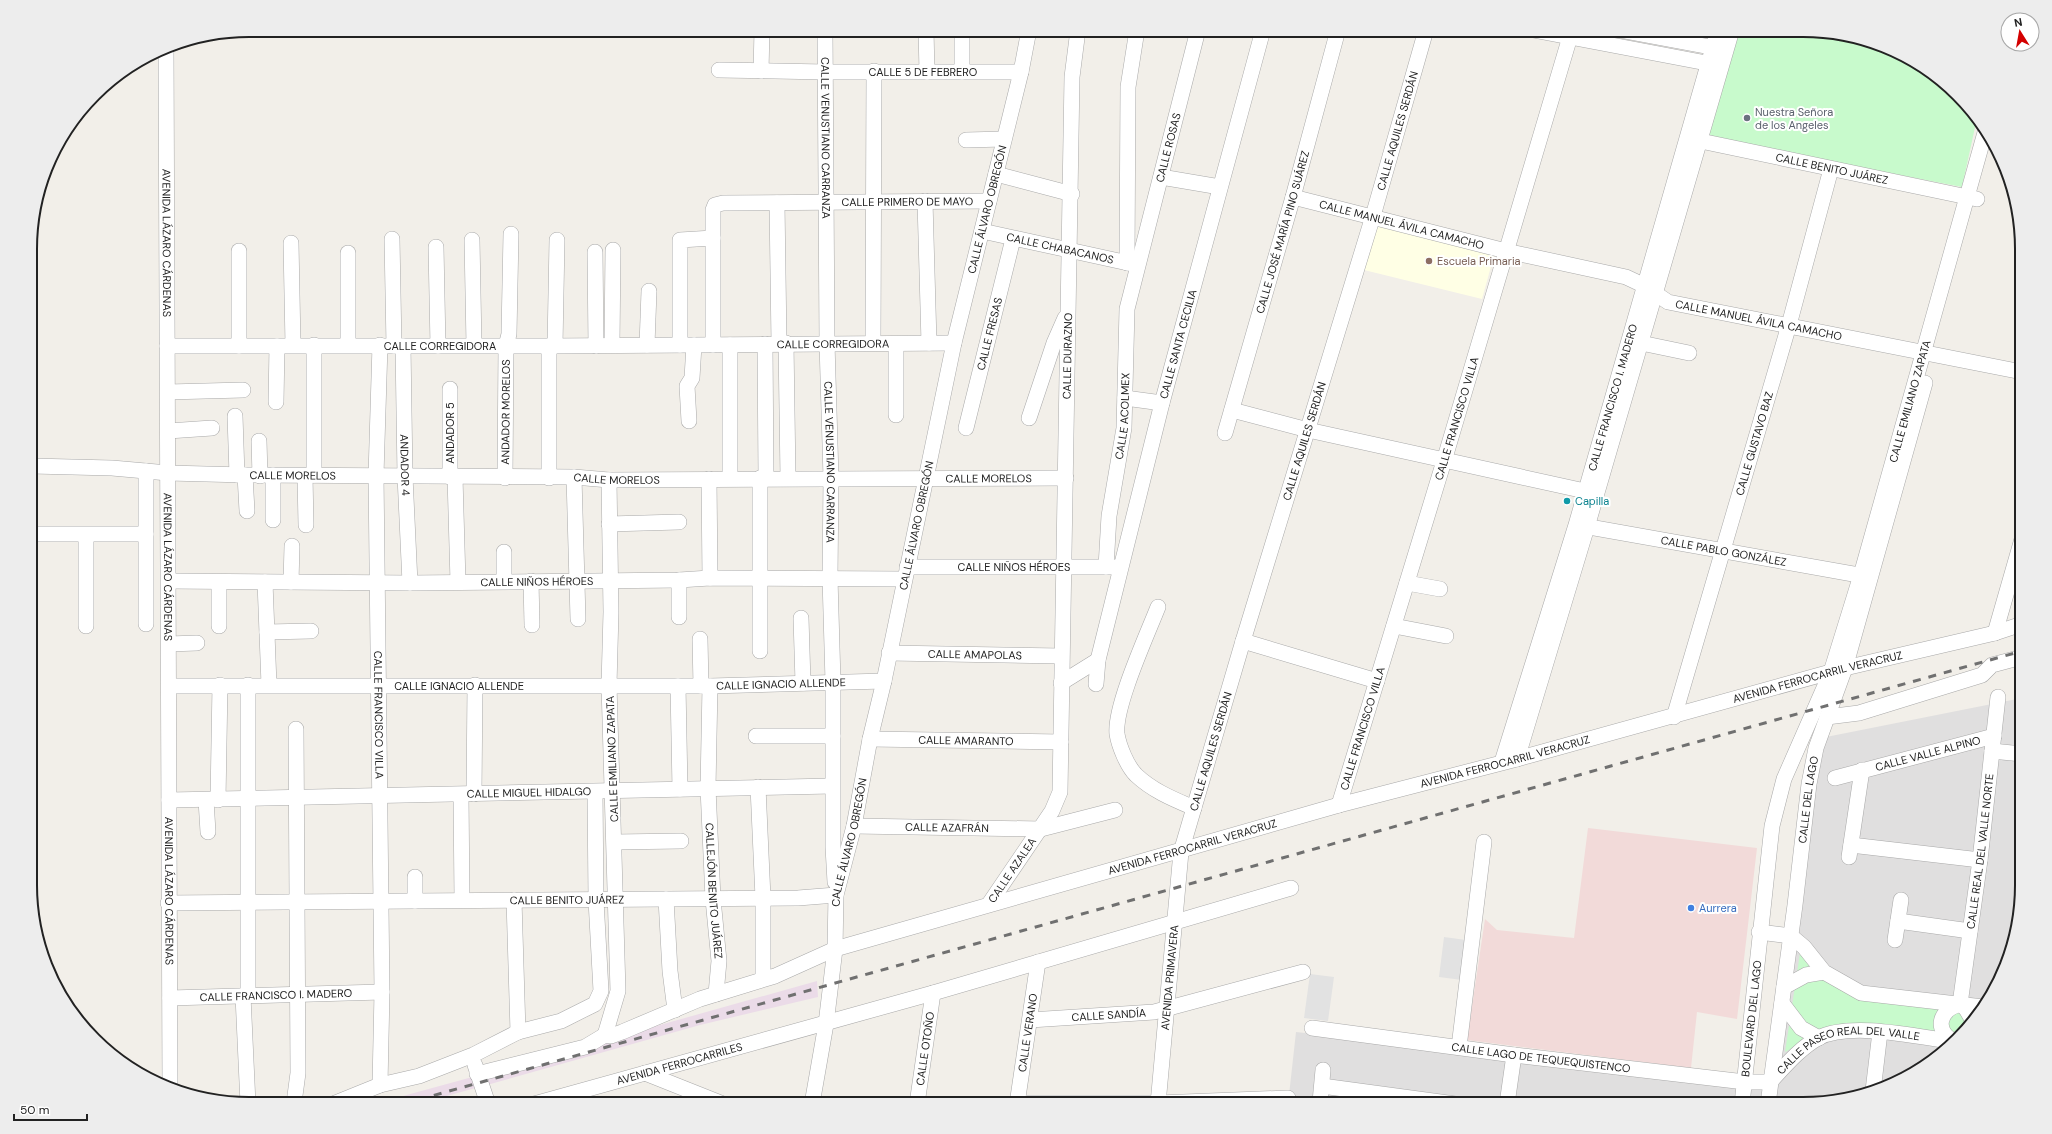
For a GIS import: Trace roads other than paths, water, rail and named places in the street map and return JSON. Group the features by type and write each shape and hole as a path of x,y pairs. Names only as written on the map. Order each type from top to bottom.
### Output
{"street":[{"path":"761,71 762,37"},
{"name":"CALLE VENUSTIANO CARRANZA","path":"825,37 827,343 831,478 830,578 834,682 832,786 833,847 836,894"},
{"path":"926,37 927,72"},
{"path":"962,37 962,72"},
{"name":"CALLE ÁLVARO OBREGÓN","path":"826,1024 835,949 836,894 854,826 870,739 884,681 954,342 1021,72 1028,37"},
{"name":"CALLE DURAZNO","path":"1061,683 1062,567 1066,478 1068,312 1072,194 1072,77 1077,37"},
{"path":"1133,264 1128,87 1136,37"},
{"name":"CALLE ROSAS","path":"1133,264 1161,177 1196,37"},
{"name":"CALLE SANTA CECILIA","path":"1096,684 1098,660 1162,403 1261,37"},
{"name":"CALLE JOSÉ MARÍA PINO SUÁREZ","path":"1225,433 1293,197 1336,37"},
{"name":"CALLE AQUILES SERDÁN","path":"1182,852 1243,641 1373,216 1424,37"},
{"name":"CALLE FRANCISCO VILLA","path":"1339,805 1444,460 1570,37"},
{"path":"1590,37 1715,64"},
{"path":"1656,37 1720,49"},
{"name":"CALLE FRANCISCO I. MADERO","path":"1719,37 1720,49"},
{"name":"CALLE FRANCISCO I. MADERO","path":"1510,761 1582,526 1641,343 1655,295 1693,140 1720,49 1728,37"},
{"name":"AVENIDA LÁZARO CÁRDENAS","path":"166,54 169,581 168,903 170,1082"},
{"name":"CALLE 5 DE FEBRERO","path":"719,70 825,72 1021,72"},
{"path":"873,343 874,71"},
{"path":"966,140 1004,139"},
{"name":"CALLE EMILIANO ZAPATA","path":"1973,198 1984,139"},
{"name":"CALLE FRANCISCO I. MADERO","path":"1582,526 1585,492 1643,285 1693,140"},
{"name":"CALLE BENITO JUÁREZ","path":"1693,140 1973,198"},
{"name":"CALLE EMILIANO ZAPATA","path":"1845,668 1866,576 1928,354 1973,198 1991,150"},
{"name":"CALLE GUSTAVO BAZ","path":"1674,717 1789,326 1831,169"},
{"path":"996,174 1072,194"},
{"path":"1161,177 1220,187"},
{"name":"CALLE MANUEL ÁVILA CAMACHO","path":"1293,197 1373,216 1506,251 1626,277 1643,285 1655,295 1668,302 2015,371"},
{"path":"925,201 929,343"},
{"name":"CALLE PRIMERO DE MAYO","path":"713,238 713,210 716,205 989,201"},
{"path":"760,651 759,578 763,478 776,344 777,203"},
{"name":"CALLE CHABACANOS","path":"982,231 1070,252 1133,264"},
{"name":"ANDADOR MORELOS","path":"505,478 506,346 509,334 511,234"},
{"path":"689,421 687,386 692,378 687,345 680,240 713,238 713,345"},
{"path":"392,239 392,346"},
{"name":"CALLE FRESAS","path":"966,428 1013,239"},
{"path":"472,240 474,345"},
{"path":"549,478 552,346 557,240"},
{"path":"291,243 293,345"},
{"path":"436,247 438,346"},
{"path":"612,345 613,250"},
{"path":"239,251 239,346"},
{"path":"595,252 596,346"},
{"path":"348,253 348,345"},
{"name":"CALLE ACOLMEX","path":"1106,567 1109,516 1124,428 1127,309 1133,264"},
{"path":"647,345 649,291"},
{"path":"1029,418 1054,343 1068,312"},
{"name":"CALLE CORREGIDORA","path":"167,346 596,346 827,343 896,344 954,342"},
{"path":"1641,343 1689,353"},
{"path":"776,344 788,478"},
{"path":"896,344 896,415"},
{"path":"306,525 314,345"},
{"path":"730,345 730,478"},
{"path":"276,402 277,346"},
{"name":"CALLE FRANCISCO VILLA","path":"380,1085 382,992 381,797 376,475 392,346"},
{"name":"ANDADOR 4","path":"392,346 405,476 410,583"},
{"path":"1041,384 1067,385"},
{"name":"ANDADOR 5","path":"450,389 458,582"},
{"path":"168,392 243,390"},
{"path":"1125,398 1162,403"},
{"path":"1232,410 1308,430 1585,492"},
{"path":"236,416 241,475 247,511"},
{"path":"168,431 212,428"},
{"path":"259,441 267,476 273,520"},
{"name":"CALLE MORELOS","path":"37,466 112,468 168,473 267,476 376,475 505,478 574,477 609,480 709,478 1066,478"},
{"path":"146,471 146,624"},
{"path":"574,477 578,619"},
{"path":"709,478 710,578"},
{"name":"CALLE EMILIANO ZAPATA","path":"605,1035 618,991 615,842 609,685 611,612 609,480"},
{"path":"609,524 679,522"},
{"name":"CALLE PABLO GONZÁLEZ","path":"1582,526 1866,576"},
{"path":"37,534 146,534"},
{"path":"86,535 86,626"},
{"path":"291,582 292,546"},
{"path":"504,552 504,582"},
{"path":"1995,633 2015,563"},
{"name":"CALLE NIÑOS HÉROES","path":"169,581 410,583 679,580 710,578 830,578 906,573 1062,567 1121,568"},
{"name":"CALLE EMILIANO ZAPATA","path":"1831,672 1866,576"},
{"path":"679,580 679,617"},
{"path":"531,581 532,625"},
{"path":"219,582 219,626"},
{"path":"265,582 268,685"},
{"path":"1407,583 1440,589"},
{"path":"1158,607 1135,665 1119,714 1117,734 1124,754 1135,774 1158,792 1194,808"},
{"path":"801,618 803,683"},
{"path":"1394,626 1446,636"},
{"name":"AVENIDA FERROCARRIL VERACRUZ","path":"989,904 1182,852 1339,805 1674,717 1845,668 1995,633 2015,626"},
{"path":"267,632 312,631"},
{"name":"CALLEJÓN BENITO JUÁREZ","path":"700,639 706,686 708,788 713,899 719,961 716,994"},
{"path":"1243,641 1377,681"},
{"path":"169,644 197,643"},
{"name":"CALLE AMAPOLAS","path":"889,653 1061,656"},
{"path":"1827,717 1859,713 1982,675 1992,665 2015,659"},
{"path":"1061,683 1098,660"},
{"name":"CALLE DEL LAGO","path":"1791,936 1809,784 1816,744 1845,668"},
{"name":"CALLE DEL LAGO","path":"1759,932 1772,826 1784,779 1831,672"},
{"name":"CALLE IGNACIO ALLENDE","path":"168,686 706,686 884,681"},
{"name":"CALLE AZALEA","path":"476,1074 585,1047 605,1035 611,1036 716,994 764,979 835,949 989,904 1052,812 1060,792 1061,683"},
{"path":"208,832 212,800 220,685"},
{"path":"248,685 248,902 246,996 248,1097"},
{"path":"462,900 475,685"},
{"path":"678,686 680,789"},
{"name":"CALLE REAL DEL VALLE NORTE","path":"1960,1004 1980,860 1998,698"},
{"path":"295,1097 298,1073 296,729"},
{"path":"756,736 833,736"},
{"name":"CALLE AMARANTO","path":"870,739 1061,742"},
{"path":"1801,740 1816,744"},
{"path":"1993,744 2015,752"},
{"name":"CALLE VALLE ALPINO","path":"1835,778 1862,770 1993,744"},
{"name":"CALLE VALLE ALPINO","path":"1862,770 1850,851 1980,860"},
{"name":"CALLE MIGUEL HIDALGO","path":"169,800 248,800 832,786"},
{"path":"758,787 763,898 764,979"},
{"path":"350,1097 380,1085 419,1076 473,1054 518,1032 561,1021 595,1004 601,991 596,900 595,792"},
{"name":"CALLE AZAFRÁN","path":"854,826 1041,829 1115,810"},
{"path":"615,842 681,841"},
{"path":"1459,1047 1484,842"},
{"name":"AVENIDA PRIMAVERA","path":"1159,1097 1182,852"},
{"path":"414,877 414,901"},
{"name":"AVENIDA FERROCARRILES","path":"583,1097 645,1073 826,1024 1291,888"},
{"name":"CALLE BENITO JUÁREZ","path":"168,903 713,899 836,894"},
{"path":"666,899 670,971 675,1010"},
{"path":"514,900 518,1032"},
{"path":"1895,940 1901,900"},
{"path":"1898,921 1970,931"},
{"path":"1759,932 1791,936 1804,946 1824,972 1861,993 1977,1006"},
{"name":"BOULEVARD DEL LAGO","path":"1743,1097 1759,932"},
{"path":"1769,1097 1791,936"},
{"name":"CALLE VERANO","path":"1018,1097 1038,962"},
{"name":"CALLE SANDÍA","path":"1030,1020 1154,1012 1303,972"},
{"path":"1784,987 1806,975 1824,972"},
{"name":"CALLE FRANCISCO I. MADERO","path":"170,998 382,992"},
{"name":"CALLE OTOÑO","path":"919,1097 934,993"},
{"path":"1782,1003 1801,1028 1819,1038"},
{"path":"1960,1004 1966,1008 1970,1016"},
{"path":"1949,1038 1946,1036 1941,1026 1943,1016 1950,1008 1960,1004"},
{"path":"813,1097 826,1024"},
{"name":"CALLE LAGO DE TEQUEQUISTENCO","path":"1312,1028 1514,1055 1745,1082 1770,1082"},
{"name":"CALLE PASEO REAL DEL VALLE","path":"1770,1082 1798,1053 1819,1038 1844,1030 1880,1032 1946,1041"},
{"path":"1875,1085 1880,1032"},
{"path":"473,1054 476,1074 484,1089 486,1097"},
{"path":"1508,1097 1514,1055"},
{"path":"1321,1097 1323,1070"},
{"path":"645,1073 705,1097"},
{"path":"1322,1086 1403,1097"}],"railway":[{"path":"428,1097 2015,653"}],"place":[{"name":"Nuestra Señora de los Angeles","path":"1747,118"},
{"name":"Escuela Primaria","path":"1429,261"},
{"name":"Capilla","path":"1567,501"},
{"name":"Aurrera","path":"1691,908"}]}
